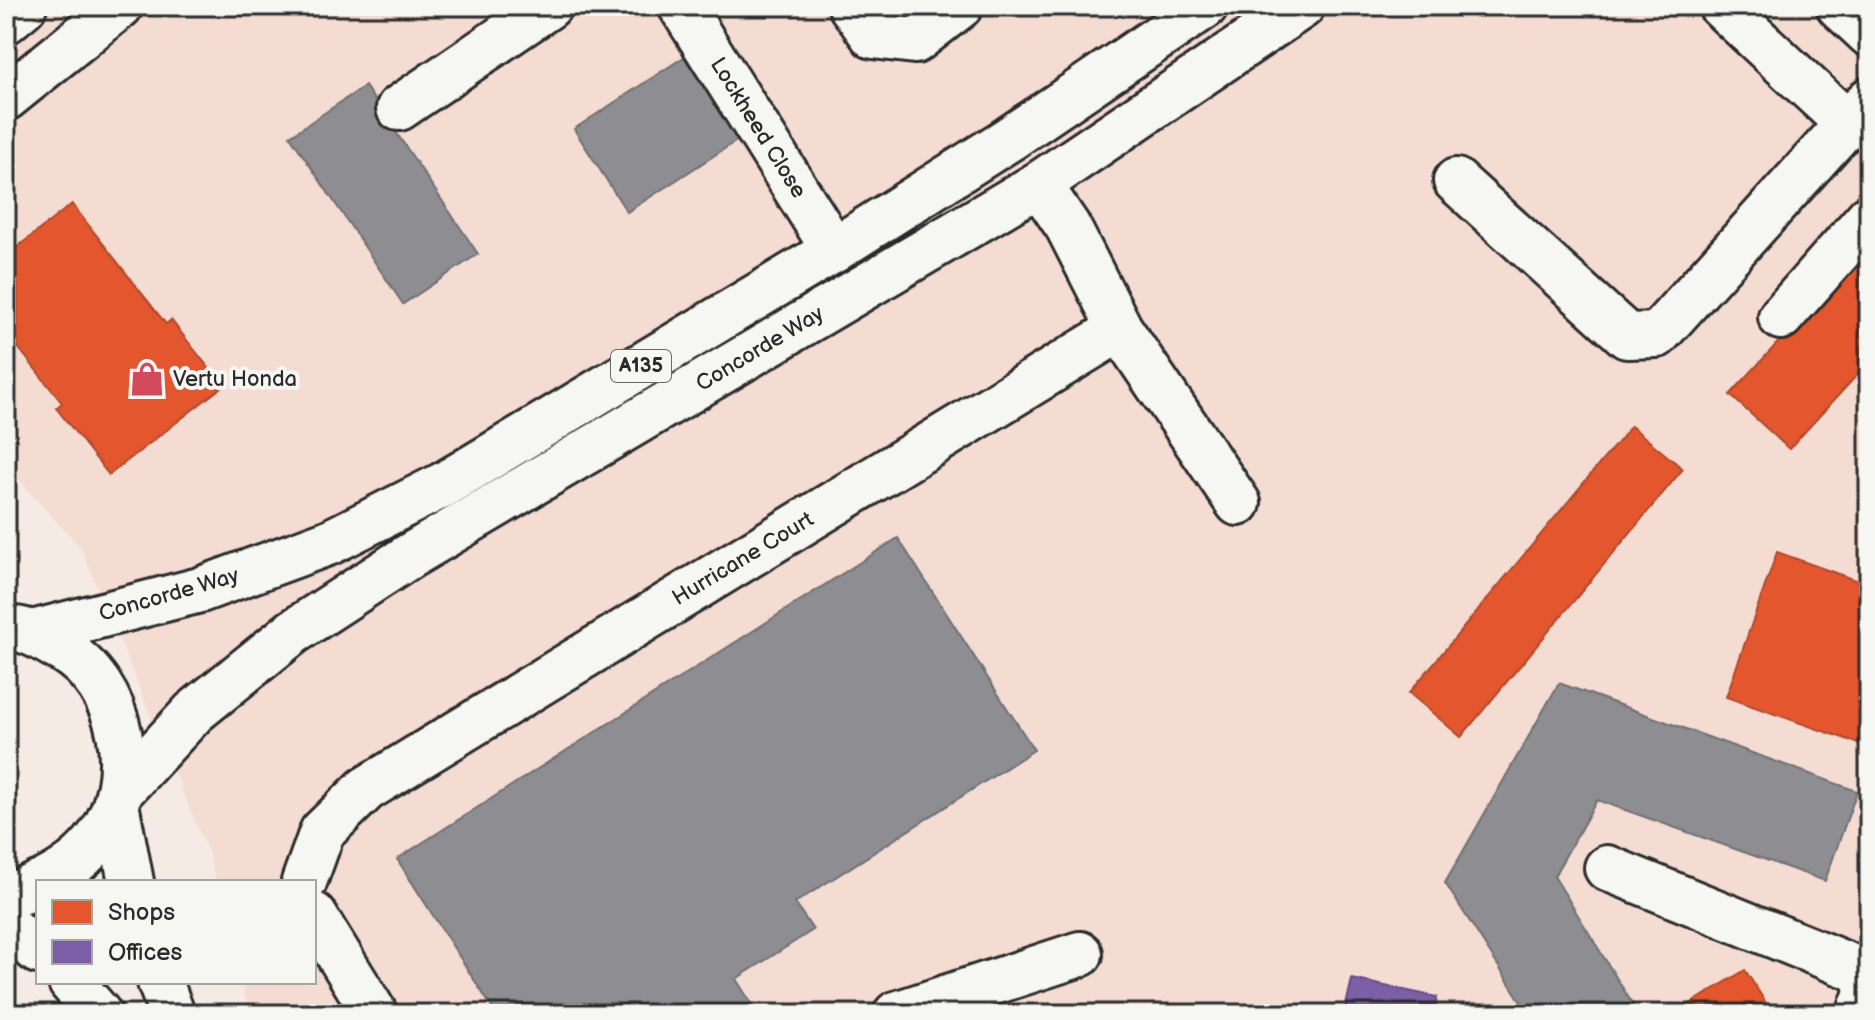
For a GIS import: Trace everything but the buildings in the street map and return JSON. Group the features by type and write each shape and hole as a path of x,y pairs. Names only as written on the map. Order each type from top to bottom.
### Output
{"main road":[{"path":"6,21 24,6"},
{"path":"6,98 120,6"},
{"path":"399,108 549,6"},
{"name":"Lockheed Close","path":"681,6 834,250"},
{"path":"851,6 873,36 915,41 960,6"},
{"name":"Concorde Way","path":"16,627 200,590 330,542 443,485 834,250 1009,139 1205,6"},
{"name":"Concorde Way","path":"117,799 194,712 293,632 408,557 1039,184 1302,6"},
{"path":"1456,181 1627,336 1657,335 1858,112 1721,6"},
{"path":"1839,6 1869,34"},
{"path":"1039,184 1068,227 1120,329 1238,503"},
{"path":"1781,317 1869,217"},
{"name":"Hurricane Court","path":"305,880 322,832 366,789 1120,329"},
{"name":"A135","path":"16,627 76,658 97,680 114,712 121,738 122,758 117,799 131,880"},
{"name":"A135","path":"46,880 65,871 99,837 117,799"},
{"path":"1607,868 1869,974"},
{"name":"A135","path":"6,895 36,885"},
{"path":"316,918 375,1014"},
{"path":"6,925 36,949"},
{"path":"896,1014 1080,954"},
{"path":"73,984 99,1014"},
{"path":"161,984 172,1014"},
{"path":"1859,1014 1869,988"}],"shaded area":[{"path":"6,6 1869,6 1869,1014 249,1014 242,984 316,984 316,880 215,880 209,855 81,548 6,466"}],"place":[{"name":"Vertu Honda","path":"147,379"}]}
